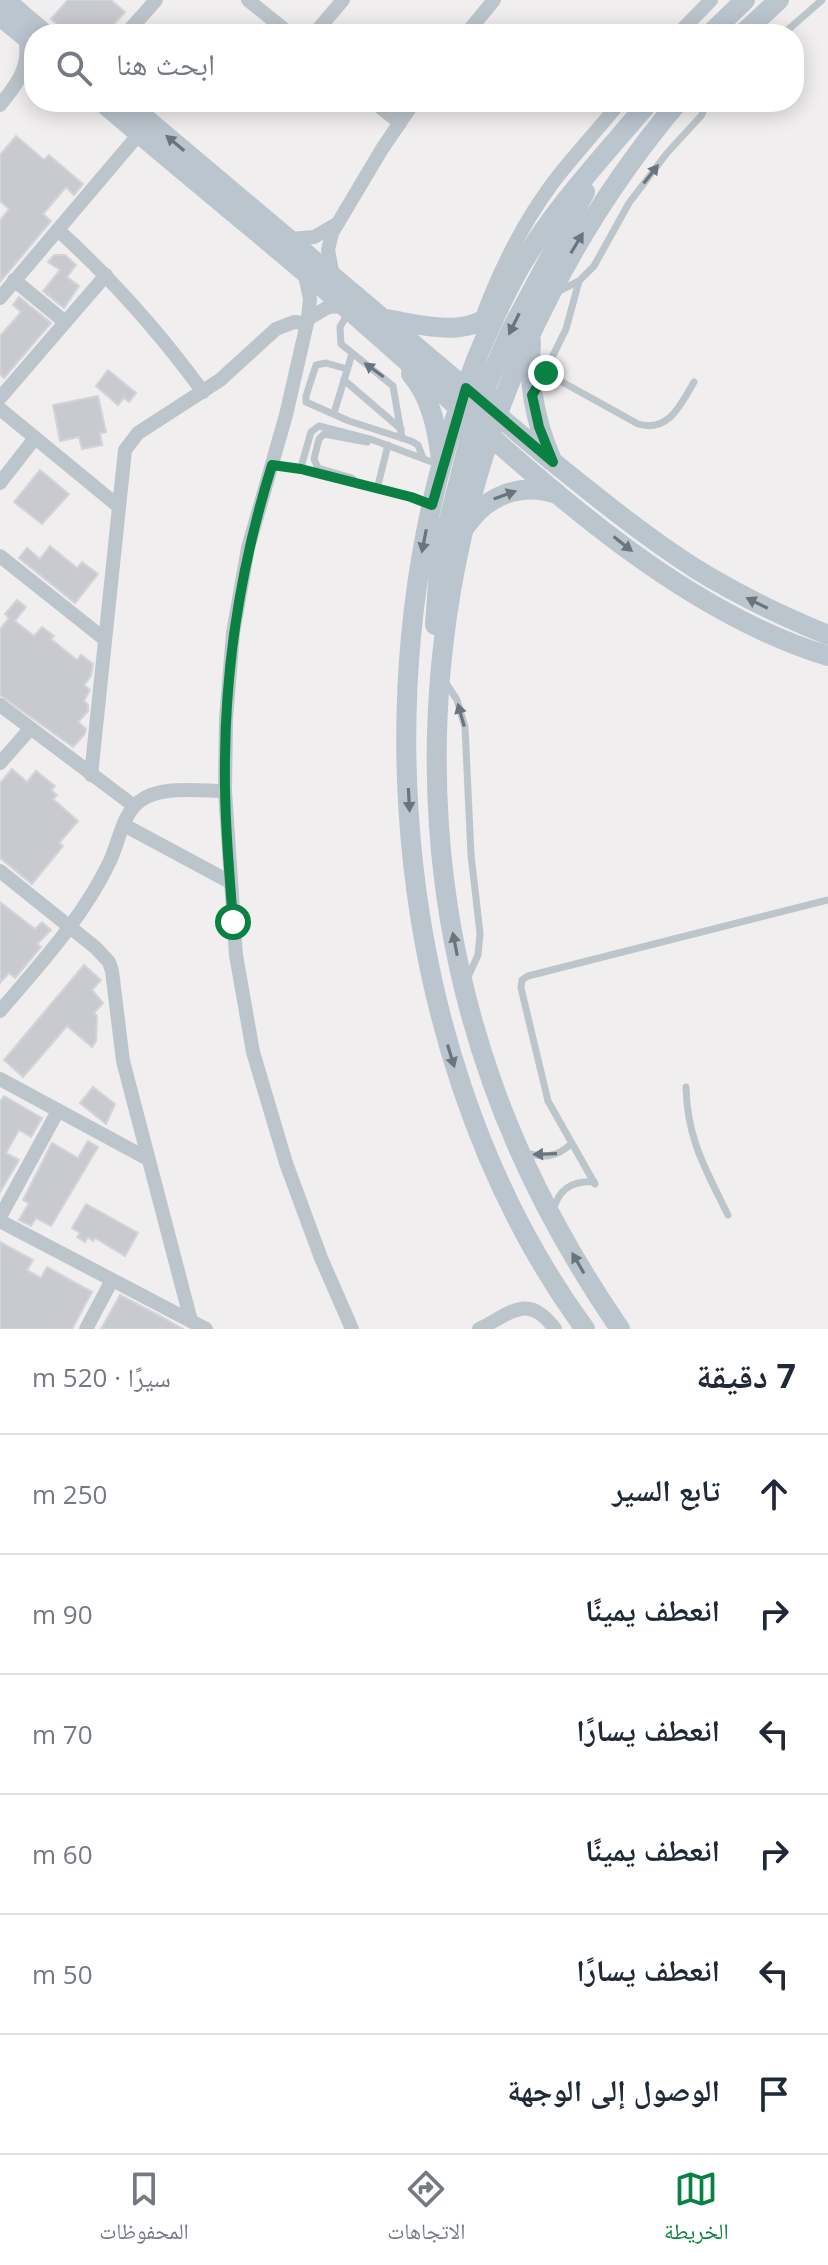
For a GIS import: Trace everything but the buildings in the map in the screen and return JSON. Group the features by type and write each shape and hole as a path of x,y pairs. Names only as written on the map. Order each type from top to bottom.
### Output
{"street":[{"path":"5,0 24,24"},
{"path":"135,24 156,0"},
{"path":"248,0 278,24"},
{"path":"323,24 343,0"},
{"path":"474,24 494,0"},
{"path":"688,24 711,0"},
{"path":"720,24 745,0"},
{"path":"753,24 779,0"},
{"path":"0,16 24,31"},
{"path":"19,83 24,70"},
{"path":"0,105 24,80"},
{"path":"114,112 392,348 553,462 621,516 697,570 749,599 828,635"},
{"path":"138,112 384,319 476,407 489,435 626,547 715,607 758,630 828,656"},
{"path":"386,112 400,123"},
{"path":"333,276 328,250 335,225 407,112"},
{"path":"480,323 504,265 534,211 570,161 612,112"},
{"path":"440,677 435,628 437,579 445,531 501,305 530,250 548,224 640,112"},
{"path":"433,462 533,325 613,187 670,112"},
{"path":"0,297 139,134"},
{"path":"476,407 516,319 603,156"},
{"path":"290,239 314,237 335,225"},
{"path":"58,230 106,275 157,331 203,392"},
{"path":"304,271 310,299 307,321 248,548 233,633 226,719 225,791 240,987 261,1083 299,1199 352,1329"},
{"path":"0,398 106,275"},
{"path":"14,280 65,322"},
{"path":"384,319 455,328 480,323 501,305"},
{"path":"91,775 123,457 132,438 203,392 236,367 276,329 307,321 328,307 347,308"},
{"path":"533,325 530,360 532,395 539,427 553,462"},
{"path":"392,348 428,401 433,462 432,505 415,600 408,728 413,857 426,957 450,1054 486,1154 519,1224 574,1324"},
{"path":"0,409 118,506"},
{"path":"489,435 462,533 440,677 436,759 440,844 448,909 463,984 491,1082 518,1148 552,1217 620,1329"},
{"path":"0,483 35,438"},
{"path":"462,533 482,507 506,493 531,489 562,496"},
{"path":"0,556 103,638"},
{"path":"0,705 134,806"},
{"path":"0,763 30,729"},
{"path":"0,1011 70,928 101,878 134,806 158,793 225,791"},
{"path":"124,825 230,882"},
{"path":"0,871 104,954 109,962 123,1061 191,1321"},
{"path":"0,1079 148,1159"},
{"path":"58,1111 0,1219 206,1329"},
{"path":"86,1329 112,1280"},
{"path":"479,1329 526,1308 541,1311 555,1329"}],"lane":[{"path":"794,24 822,0"},
{"path":"549,293 579,281 594,266 647,177 702,112"},
{"path":"532,395 566,329 579,281"},
{"path":"347,308 339,333 341,344 393,386 402,433"},
{"path":"323,426 352,354"},
{"path":"347,369 326,363 316,365 306,399 309,405 402,433"},
{"path":"546,373 638,424 651,426 663,423 673,415 694,382"},
{"path":"344,380 433,462"},
{"path":"301,469 316,407"},
{"path":"312,429 323,426 433,462"},
{"path":"358,485 352,478 314,465 319,439 327,433 363,442 373,440"},
{"path":"377,489 388,445"},
{"path":"272,465 301,469 432,505"},
{"path":"440,677 457,700 465,727 469,829 480,944 474,965 463,984"},
{"path":"552,1217 558,1197 568,1187 580,1182 594,1183 545,1092 521,988 524,977 828,900"},
{"path":"686,1087 687,1114 693,1142 728,1215"},
{"path":"518,1148 545,1157 559,1153 571,1144"}],"route":[{"path":"233,922 225,791 228,676 248,548 272,465 301,469 432,505 466,388 553,462 539,427 532,395 546,373"}]}
